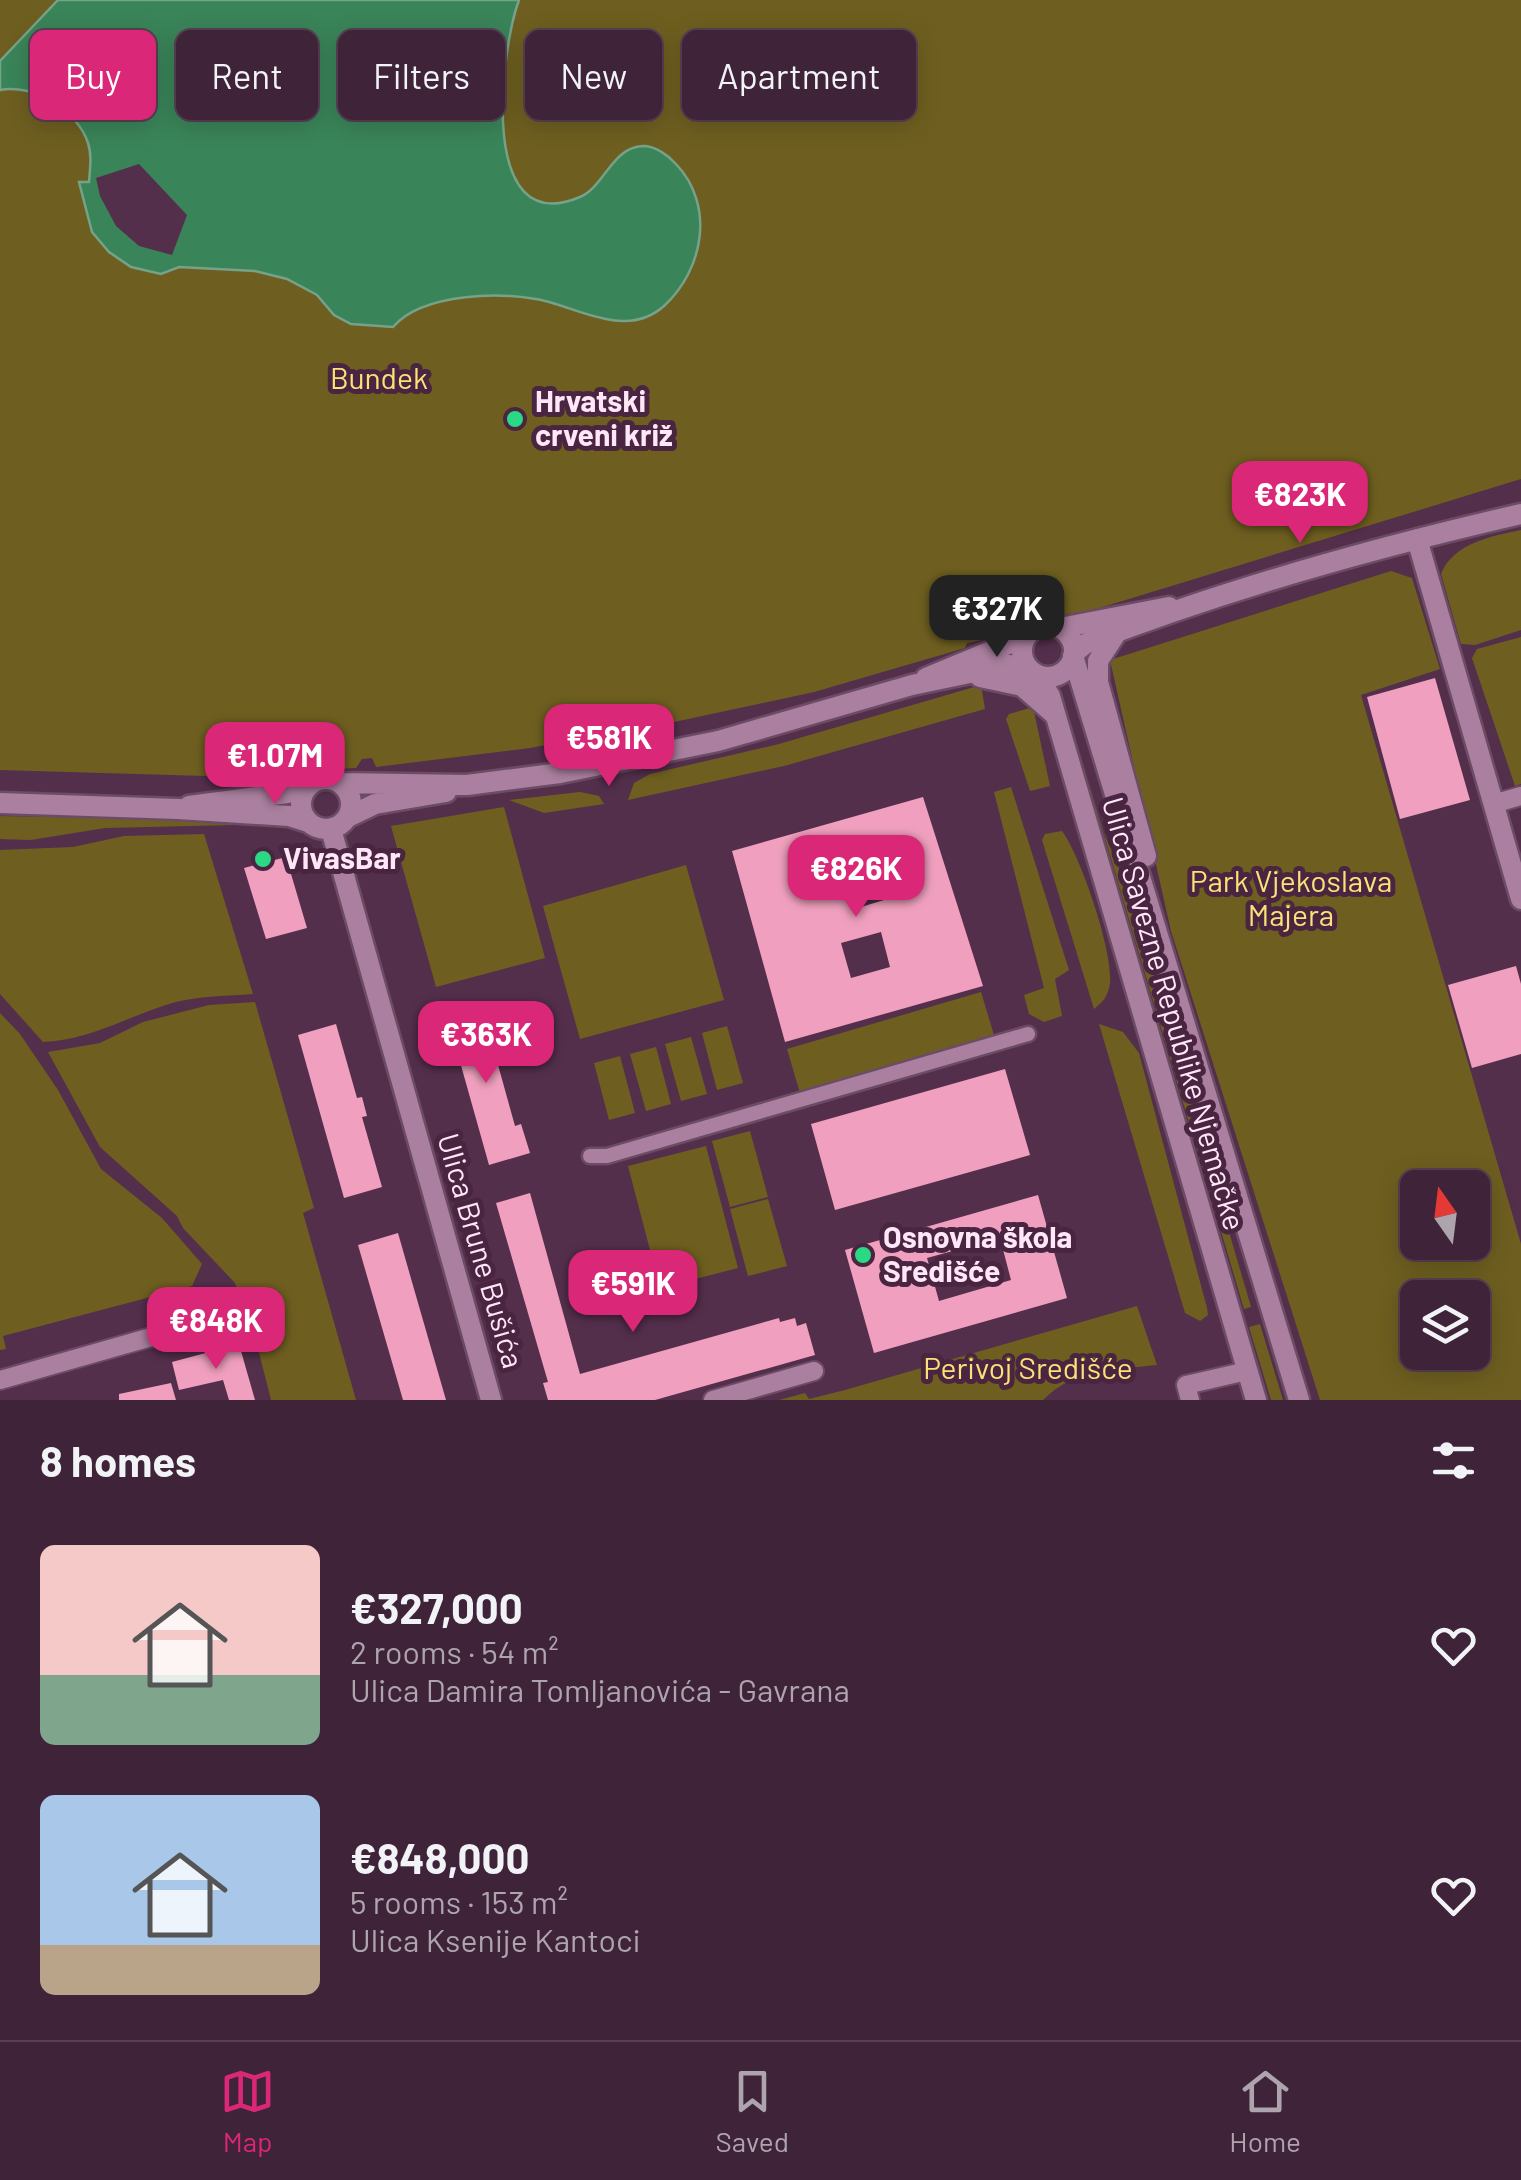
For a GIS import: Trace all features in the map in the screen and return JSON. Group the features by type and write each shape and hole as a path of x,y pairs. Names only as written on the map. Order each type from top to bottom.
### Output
{"street":[{"path":"0,803 178,809 339,823 375,804 691,748 912,686 1008,666 1060,674 1074,654 1196,603 1417,538 1521,514"},
{"path":"1417,538 1521,899"},
{"path":"912,686 941,669 1026,637 1037,627 1060,628 1196,603"},
{"path":"1060,628 1069,636 1074,654"},
{"path":"1115,634 1098,661 1098,682 1140,824 1155,922"},
{"path":"1026,637 1021,654 1032,671"},
{"name":"Ulica Savezne Republike Njemačke","path":"1074,654 1300,1400"},
{"name":"Ulica Savezne Republike Njemačke","path":"1032,671 1056,716 1256,1400"},
{"path":"963,677 1012,682 1040,699 1056,716"},
{"path":"178,809 288,793 321,779 340,783 467,785"},
{"path":"339,823 350,795 340,783"},
{"path":"308,822 301,799 309,785"},
{"path":"1493,804 1521,796"},
{"name":"Ulica Brune Bušića","path":"339,823 491,1400"},
{"path":"590,1156 607,1156 1028,1034"},
{"path":"0,1380 239,1312"},
{"path":"713,1400 814,1372"},
{"path":"1190,1400 1186,1385 1247,1372"}],"green space":[{"name":"Bundek","path":"0,0 1521,0 1521,479 1074,615 1038,613 1013,634 967,643 965,648 814,692 674,722 672,715 670,722 530,748 376,767 372,758 362,759 356,768 205,776 0,770"},
{"path":"1521,530 1521,630 1475,645 1461,644 1441,574 1464,548"},
{"name":"Park Vjekoslava Majera","path":"1391,571 1412,578 1440,669 1361,695 1521,1244 1521,1400 1320,1400 1171,931 1110,660"},
{"path":"1521,637 1521,784 1515,786 1472,658 1477,649"},
{"path":"981,685 985,709 784,766 628,800 634,783 650,774 779,744"},
{"path":"1064,699 1104,833 1131,898 1251,1307 1244,1309"},
{"path":"1033,707 1050,786 1030,791 1006,719 1009,714"},
{"path":"1011,787 1069,970 1055,979 1062,1016 1044,1022 1029,1014 1024,995 1044,988 994,792"},
{"path":"580,792 599,796 604,804 544,813 509,800"},
{"path":"504,807 545,958 436,987 391,826"},
{"path":"0,816 273,824 105,828 31,840 0,839"},
{"path":"1062,831 1086,882 1110,968 1109,988 1094,1009 1042,840 1045,834"},
{"path":"204,834 253,994 176,1002 94,1032 43,1042 0,994 0,850 73,847 124,836"},
{"path":"686,865 724,1000 580,1039 543,906"},
{"path":"981,992 994,1035 800,1093 787,1049"},
{"path":"255,1002 314,1208 303,1213 356,1400 271,1400 252,1325 248,1326 235,1283 183,1228 177,1216 100,1147 48,1052 100,1043 143,1022 209,1005"},
{"path":"0,1013 20,1034 58,1090 101,1169 162,1218 202,1264 192,1286 3,1336 6,1349 0,1350"},
{"path":"1099,1024 1123,1032 1139,1053 1207,1308 1208,1315 1200,1321 1185,1313"},
{"path":"727,1026 743,1083 717,1090 702,1033"},
{"path":"691,1037 707,1094 681,1101 665,1044"},
{"path":"656,1047 671,1104 646,1111 630,1054"},
{"path":"620,1056 635,1113 609,1120 594,1063"},
{"path":"750,1131 768,1197 730,1207 712,1141"},
{"path":"706,1146 738,1268 660,1288 628,1166"},
{"path":"768,1199 787,1266 748,1276 730,1209"},
{"name":"Perivoj Središće","path":"1137,1306 1157,1365 1082,1376 1043,1400 779,1400 805,1393 809,1399 845,1390"},
{"path":"1260,1324 1283,1400 1271,1400 1249,1327"}],"shaded area":[{"name":"Bundek","path":"58,0 519,0 505,70 505,30 338,30 338,120 504,120 510,167 524,192 547,203 589,192 616,160 632,148 657,149 676,164 696,198 700,236 696,256 678,291 664,306 636,320 592,316 531,298 488,296 423,307 393,327 351,324 334,315 317,295 287,279 255,271 179,267 161,274 131,267 109,252 92,232 79,182 89,182 90,152 75,120 156,120 156,30 30,30 30,92 0,90 0,61"}],"pier":[{"path":"139,164 187,215 172,255 139,246 116,226 100,196 96,178"}],"building":[{"path":"1435,678 1470,800 1400,819 1367,697"},
{"path":"923,797 983,986 785,1042 732,851","holes":["884,864 894,897 851,910 841,876","881,932 890,967 851,978 841,943"]},
{"path":"286,857 307,928 266,939 244,868"},
{"path":"1516,966 1521,984 1521,1054 1472,1068 1448,985"},
{"path":"481,1004 515,1126 521,1124 530,1153 489,1165 446,1012"},
{"path":"336,1024 357,1098 362,1097 367,1116 362,1117 382,1187 344,1198 298,1035"},
{"path":"1005,1069 1030,1155 835,1210 811,1124"},
{"path":"530,1193 580,1374 779,1318 780,1322 795,1318 797,1326 806,1323 815,1355 655,1400 548,1400 543,1383 548,1382 496,1203"},
{"path":"1038,1195 1067,1298 874,1353 845,1250","holes":["1000,1238 1011,1280 939,1301 927,1258"]},
{"path":"398,1233 446,1400 403,1400 358,1245"},
{"path":"239,1344 255,1400 229,1400 223,1380 179,1390 172,1362"},
{"path":"171,1383 176,1400 119,1400 119,1394"}],"place":[{"name":"Hrvatski crveni križ","path":"515,419"},
{"name":"VivasBar","path":"263,859"},
{"name":"Osnovna škola Središće","path":"863,1255"}]}
